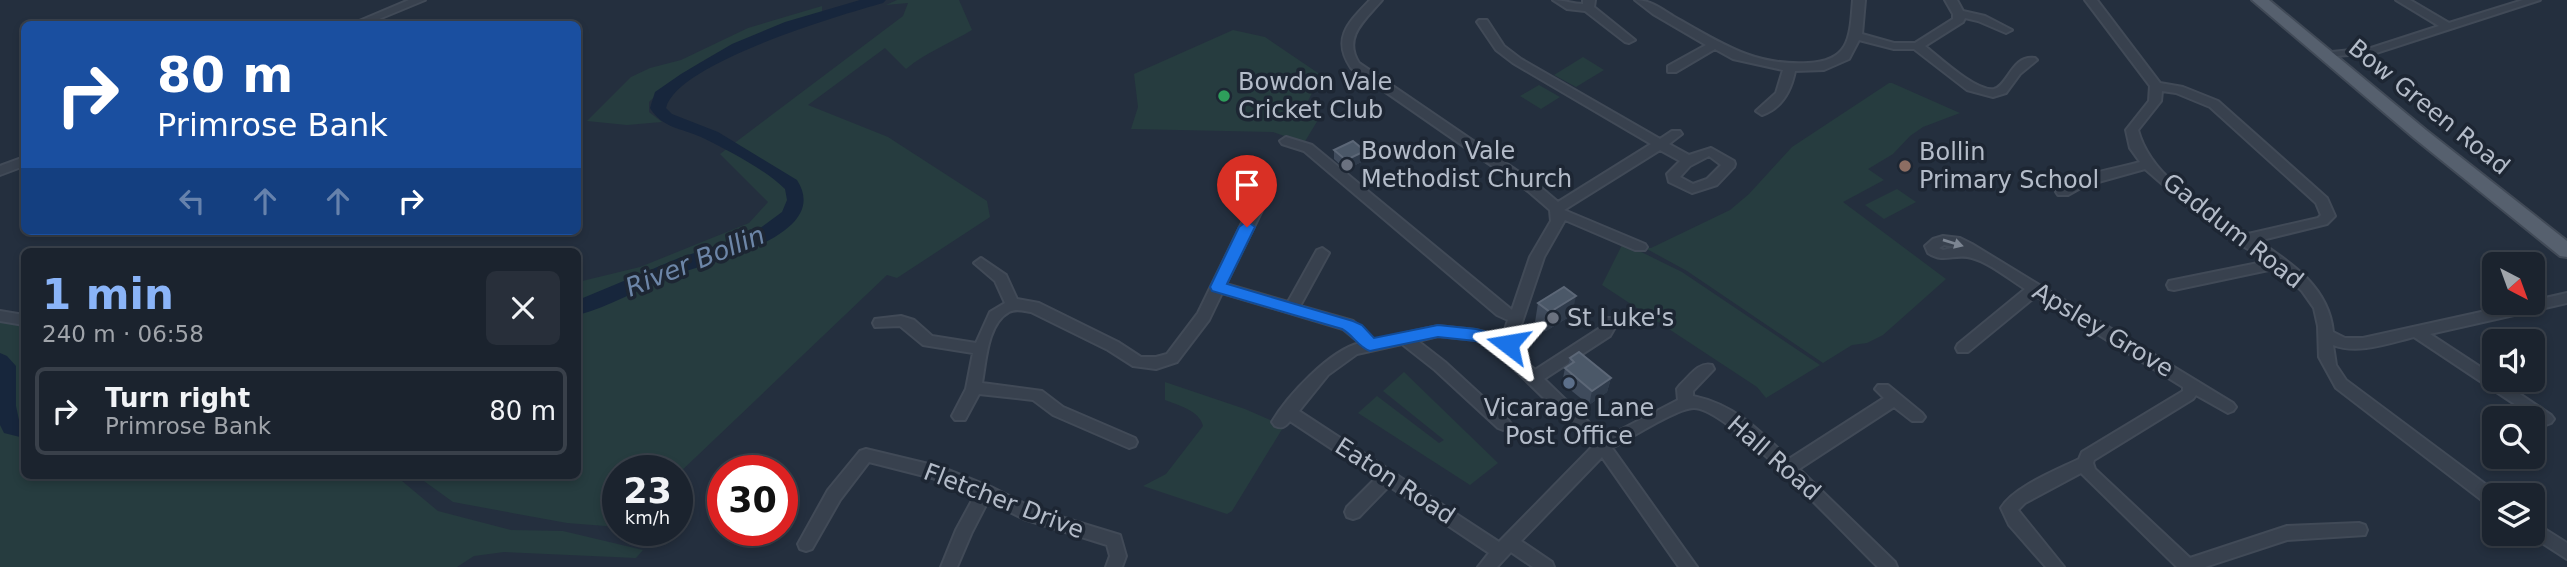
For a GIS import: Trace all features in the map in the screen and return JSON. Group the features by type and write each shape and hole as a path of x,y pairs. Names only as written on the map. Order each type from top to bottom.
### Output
{"main road":[{"name":"Bow Green Road","path":"2260,0 2567,251"}],"street":[{"path":"366,21 419,0"},
{"path":"1376,0 1349,32 1346,50 1350,59 1362,71 1550,201 1557,211 1640,247"},
{"path":"1559,0 1571,7 1588,4 1629,40"},
{"path":"1641,0 1714,45 1754,62 1789,68 1836,62 1851,50 1856,36 1858,0"},
{"path":"1856,36 1894,46 1917,46 1955,25 1959,14 1951,0"},
{"path":"2091,0 2156,86 2179,90 2214,104 2322,201 2327,209 2328,216 2322,221 2243,240"},
{"path":"2402,0 2448,27"},
{"path":"2326,55 2372,51 2527,1"},
{"path":"1959,14 1981,18 2006,30"},
{"path":"1483,22 1500,48 1517,61 1689,161"},
{"path":"1672,69 1714,45"},
{"path":"1917,46 1971,87 1993,93 2002,90 2016,71 2031,60"},
{"path":"1762,111 1780,98 1787,85 1789,68"},
{"name":"Gaddum Road","path":"2156,86 2155,101 2132,130 2133,142 2149,163 2183,196 2295,275 2317,302 2323,314 2326,362 2341,384 2482,491"},
{"path":"1676,134 1557,211 1551,236 1537,257 1508,344 1513,359 1569,409 1603,446 1689,567"},
{"path":"1286,141 1308,148 1502,311 1516,318"},
{"path":"0,171 21,162"},
{"path":"2063,192 2080,183 2149,163"},
{"path":"960,416 974,388 981,349 990,323 997,313 1012,303 1021,302 1034,306 1113,346 1138,362 1156,363 1172,358 1186,342 1218,287 1265,190"},
{"path":"1292,307 1322,253"},
{"name":"Apsley Grove","path":"1978,254 2228,407"},
{"path":"981,263 1001,278 1012,303"},
{"path":"2174,285 2281,263"},
{"path":"1218,287 1348,325 1370,345 1438,331 1476,335 1508,344"},
{"path":"1963,348 2035,289"},
{"path":"2325,335 2343,343 2363,343 2567,298"},
{"path":"0,316 21,320"},
{"path":"880,323 901,321 909,324 928,341 981,349"},
{"path":"1534,378 1605,332 1611,322"},
{"path":"2417,332 2546,419"},
{"path":"1404,338 1440,366 1503,424"},
{"name":"Eaton Road","path":"1370,345 1353,350 1330,365 1284,417 1505,547 1546,567"},
{"path":"1486,567 1603,446 1686,404 1685,389 1707,369"},
{"path":"2056,567 2015,520 2009,508 2019,498 2085,463 2088,456 2188,395 2190,384"},
{"path":"974,388 1037,395 1058,411 1129,442"},
{"path":"1789,467 1889,394 1917,417"},
{"name":"Hall Road","path":"1686,404 1701,403 1720,410 1754,435 1889,567"},
{"name":"Fletcher Drive","path":"806,544 834,495 866,454 935,472 1030,514 1114,540 1118,556 1114,567"},
{"path":"2085,463 2089,473 2188,567 2287,533 2359,530"},
{"path":"1353,512 1388,477"},
{"path":"949,567 964,530 985,492"},
{"path":"2545,537 2567,552"}],"green space":[{"path":"897,0 959,0 972,30 906,69 885,48 808,105 888,137 987,201 990,217 897,278 887,275 693,460 693,455 602,455 602,526 567,523 453,502 421,479 581,479 581,281 640,267 749,223 768,202 720,154 903,16 908,3 886,5"},
{"path":"822,6 822,12 752,37 687,71 649,102 649,112 662,122 627,125 587,121 631,77 650,68 681,60 748,28"},
{"name":"Bowdon Vale Cricket Club","path":"1233,30 1265,37 1321,75 1303,111 1321,115 1304,143 1273,132 1131,129 1138,107 1134,74"},
{"path":"1583,57 1604,70 1576,87 1554,75"},
{"path":"1889,83 1960,113 1923,127 1910,136 1893,154 1868,169 1884,180 1843,202 1946,279 1883,335 1867,343 1852,345 1823,363 1687,271 1645,248 1651,248 1730,210 1749,194 1792,147"},
{"path":"1539,85 1560,97 1541,109 1520,96"},
{"path":"1897,189 1916,202 1884,219 1865,205"},
{"path":"1623,243 1682,272 1820,365 1766,398 1757,387 1602,285"},
{"path":"21,312 21,479 398,479 438,511 511,530 563,531 602,540 602,546 626,546 643,550 636,558 504,552 474,556 457,567 0,567 0,313"},
{"path":"1404,372 1498,463 1470,485 1358,413 1377,396 1439,443 1444,440 1383,391"},
{"path":"1165,382 1245,409 1284,426 1232,511 1227,514 1143,486 1166,474 1203,426 1193,412 1165,400"}],"building":[{"path":"1353,141 1365,151 1346,160 1334,150"},
{"path":"1564,287 1576,296 1550,312 1538,303"},
{"path":"1579,352 1611,378 1592,391 1565,368 1574,362 1570,358"}],"waterway":[{"name":"River Bollin","path":"581,307 686,263 759,239 780,225 794,206 796,195 791,184 785,179 712,136 666,118 658,108 661,96 712,61 764,36 878,0"},
{"name":"River Bollin","path":"0,361 6,366 5,406 8,421 12,427 21,429"}],"place":[{"name":"Bowdon Vale Cricket Club","path":"1224,96"},
{"name":"Bowdon Vale Methodist Church","path":"1347,165"},
{"name":"Bollin Primary School","path":"1905,166"},
{"name":"St Luke's","path":"1553,318"},
{"name":"Vicarage Lane Post Office","path":"1569,383"}],"route":[{"path":"1247,227 1218,287 1348,325 1370,345 1438,331 1476,335 1508,344"}]}
